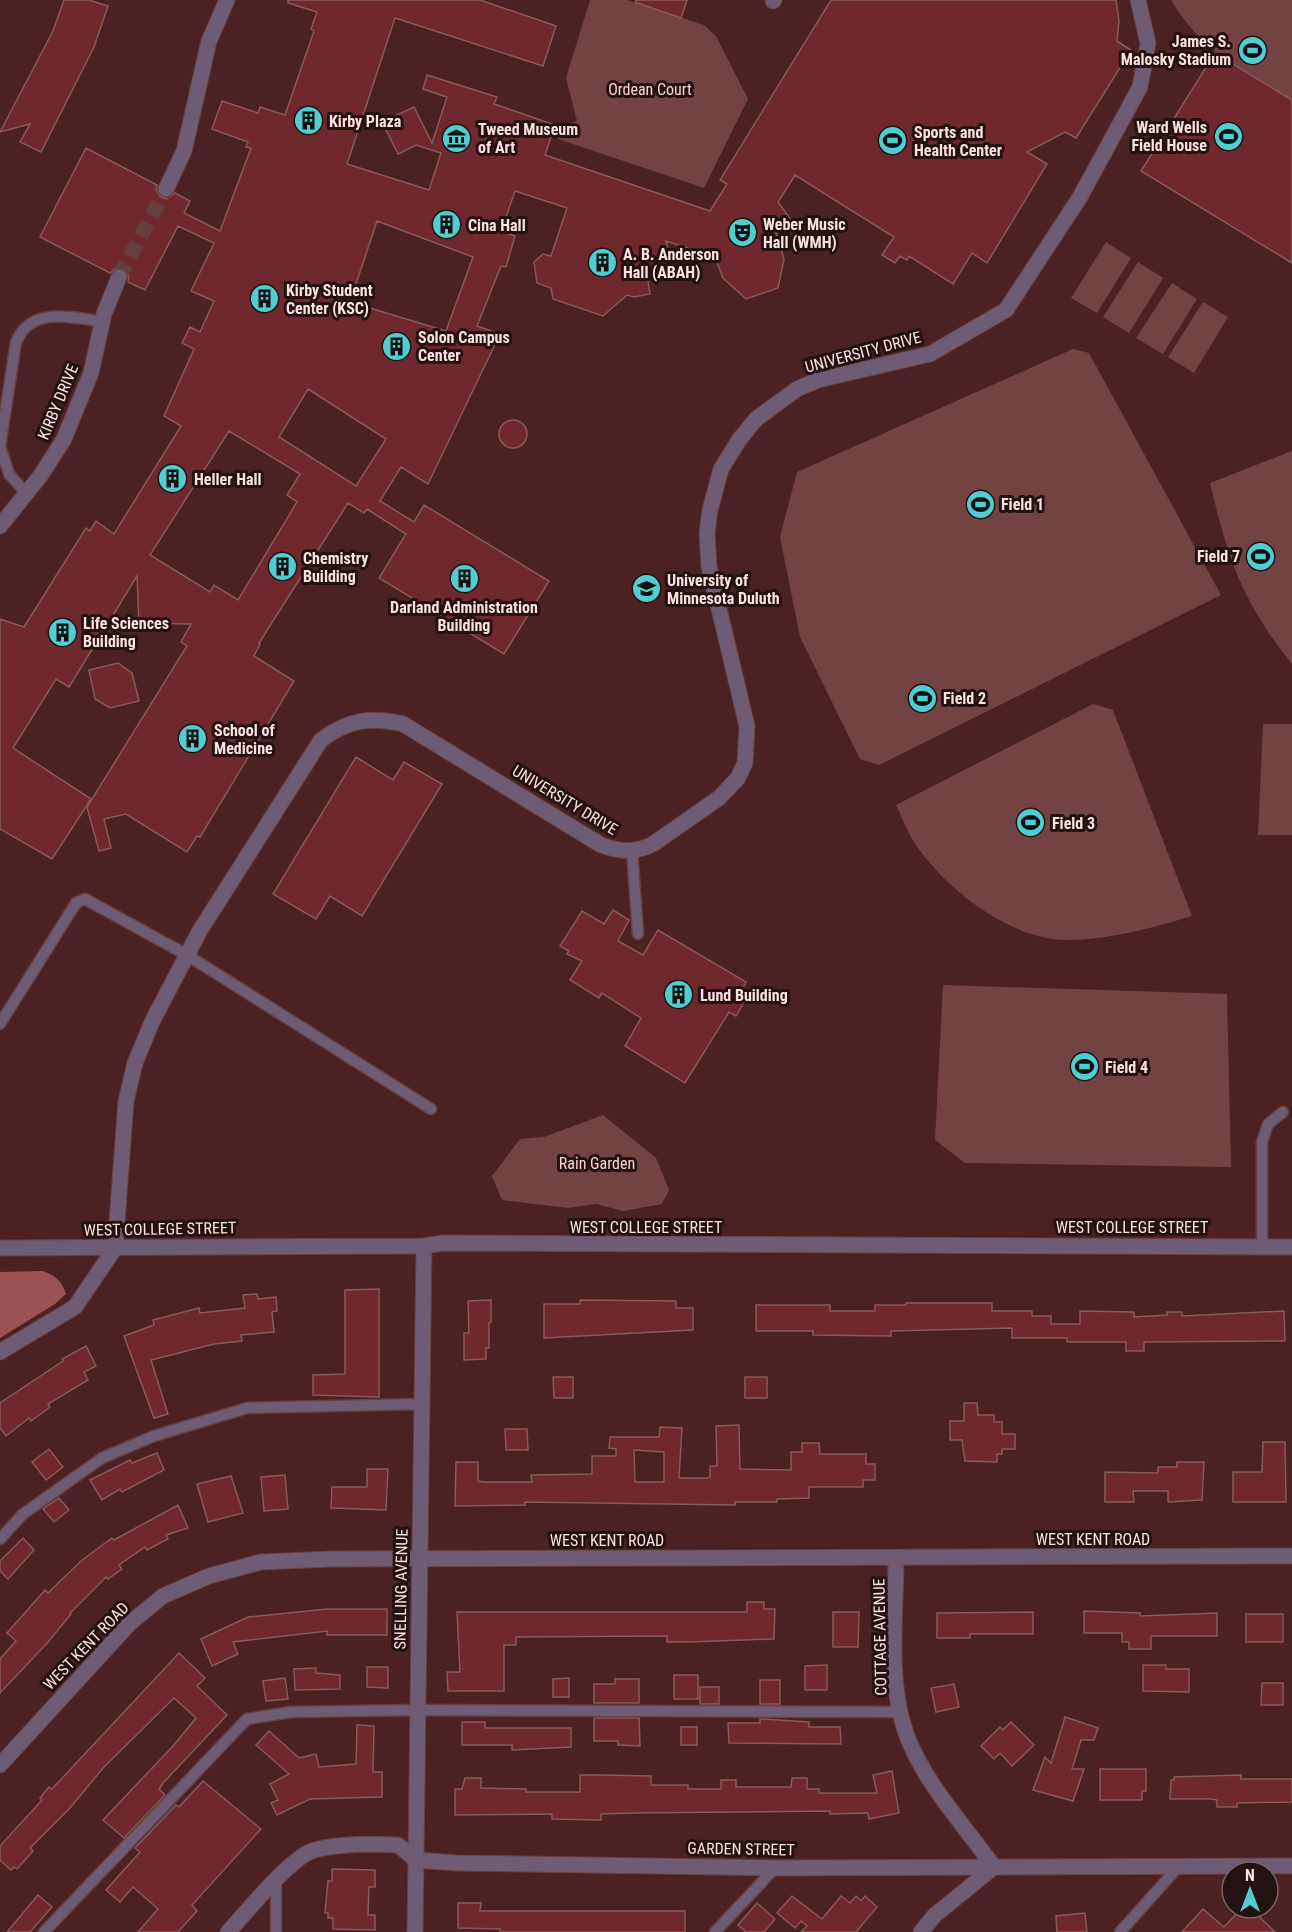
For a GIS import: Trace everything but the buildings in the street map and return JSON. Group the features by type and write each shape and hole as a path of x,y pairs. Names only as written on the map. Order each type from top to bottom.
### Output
{"street":[{"path":"166,189 184,152 209,40 227,0"},
{"name":"UNIVERSITY DRIVE","path":"116,1248 126,1101 135,1063 152,1022 199,932 321,740 340,727 358,720 384,719 403,724 601,845 618,851 632,851 653,844 719,798 738,778 745,763 747,726 709,567 710,510 722,469 739,440 756,419 797,389 818,380 930,354 1006,310 1080,197 1140,87 1148,43 1138,0"},
{"name":"KIRBY DRIVE","path":"0,526 53,458 75,414 91,373 103,322 119,277"},
{"name":"WEST COLLEGE STREET","path":"0,1248 424,1246 442,1243 1292,1247"},
{"name":"SNELLING AVENUE","path":"415,1932 424,1246"},
{"path":"0,1352 75,1306 116,1248"},
{"name":"WEST KENT ROAD","path":"0,1765 130,1623 163,1596 209,1576 261,1562 420,1559 1292,1556"},
{"name":"COTTAGE AVENUE","path":"896,1558 896,1670 900,1712 909,1741 924,1771 994,1868"},
{"name":"GARDEN STREET","path":"228,1932 276,1881 313,1850 398,1845 416,1860 457,1863 775,1868 1292,1866"},
{"path":"921,1932 935,1915 994,1868"}],"lane":[{"path":"27,494 9,474 0,446 16,342 20,332 35,319 50,316 103,322"},
{"path":"632,851 638,934"},
{"path":"0,1024 76,903 83,899 187,955 431,1109"},
{"path":"1262,1246 1262,1142 1268,1124 1282,1112"},
{"path":"0,1539 23,1514 102,1458 154,1436 247,1408 422,1404"},
{"path":"44,1932 247,1719 291,1712 417,1710 900,1712"},
{"path":"1120,1932 1180,1865"},
{"path":"715,1932 775,1868"},
{"path":"276,1881 276,1932"}],"green space":[{"name":"Ordean Court","path":"590,0 627,0 704,25 716,36 748,99 704,188 558,139 563,125 577,121 566,78"},
{"name":"James S. Malosky Stadium","path":"1171,0 1292,0 1292,100 1240,69 1210,47"},
{"path":"1106,242 1131,258 1097,313 1071,298"},
{"path":"1138,262 1163,278 1129,333 1103,317"},
{"path":"1172,283 1197,299 1163,354 1136,338"},
{"path":"1203,302 1228,317 1194,373 1168,357"},
{"path":"1073,349 1089,353 1221,595 879,765 860,759 800,637 780,537 797,472"},
{"name":"Field 7","path":"1292,451 1292,664 1261,620 1239,579 1223,535 1210,483"},
{"name":"Field 3","path":"1093,704 1113,710 1192,916 1114,936 1067,940 1045,938 1001,921 980,908 943,877 914,842 896,805"},
{"path":"1263,724 1292,724 1292,835 1258,835"},
{"name":"Field 4","path":"943,985 1227,994 1231,1167 965,1163 935,1140"},
{"name":"Rain Garden","path":"603,1115 656,1158 669,1190 662,1204 623,1211 596,1204 568,1208 502,1200 492,1176 520,1139 544,1137"}],"shaded area":[{"path":"42,1271 57,1279 66,1294 55,1304 0,1338 0,1272"}],"tunnel":[{"path":"119,277 166,189"}],"place":[{"name":"James S. Malosky Stadium","path":"1252,50"},
{"name":"Kirby Plaza","path":"308,121"},
{"name":"Ward Wells Field House","path":"1228,136"},
{"name":"Tweed Museum of Art","path":"457,138"},
{"name":"Sports and Health Center","path":"893,141"},
{"name":"Cina Hall","path":"447,225"},
{"name":"Weber Music Hall (WMH)","path":"742,233"},
{"name":"A. B. Anderson Hall (ABAH)","path":"602,263"},
{"name":"Kirby Student Center (KSC)","path":"265,299"},
{"name":"Solon Campus Center","path":"397,346"},
{"name":"Heller Hall","path":"173,479"},
{"name":"Field 1","path":"980,504"},
{"name":"Field 7","path":"1261,556"},
{"name":"Chemistry Building","path":"282,567"},
{"name":"Darland Administration Building","path":"464,579"},
{"name":"University of Minnesota Duluth","path":"646,589"},
{"name":"Life Sciences Building","path":"62,632"},
{"name":"Field 2","path":"922,698"},
{"name":"School of Medicine","path":"193,739"},
{"name":"Field 3","path":"1031,823"},
{"name":"Lund Building","path":"679,995"},
{"name":"Field 4","path":"1084,1067"}]}
